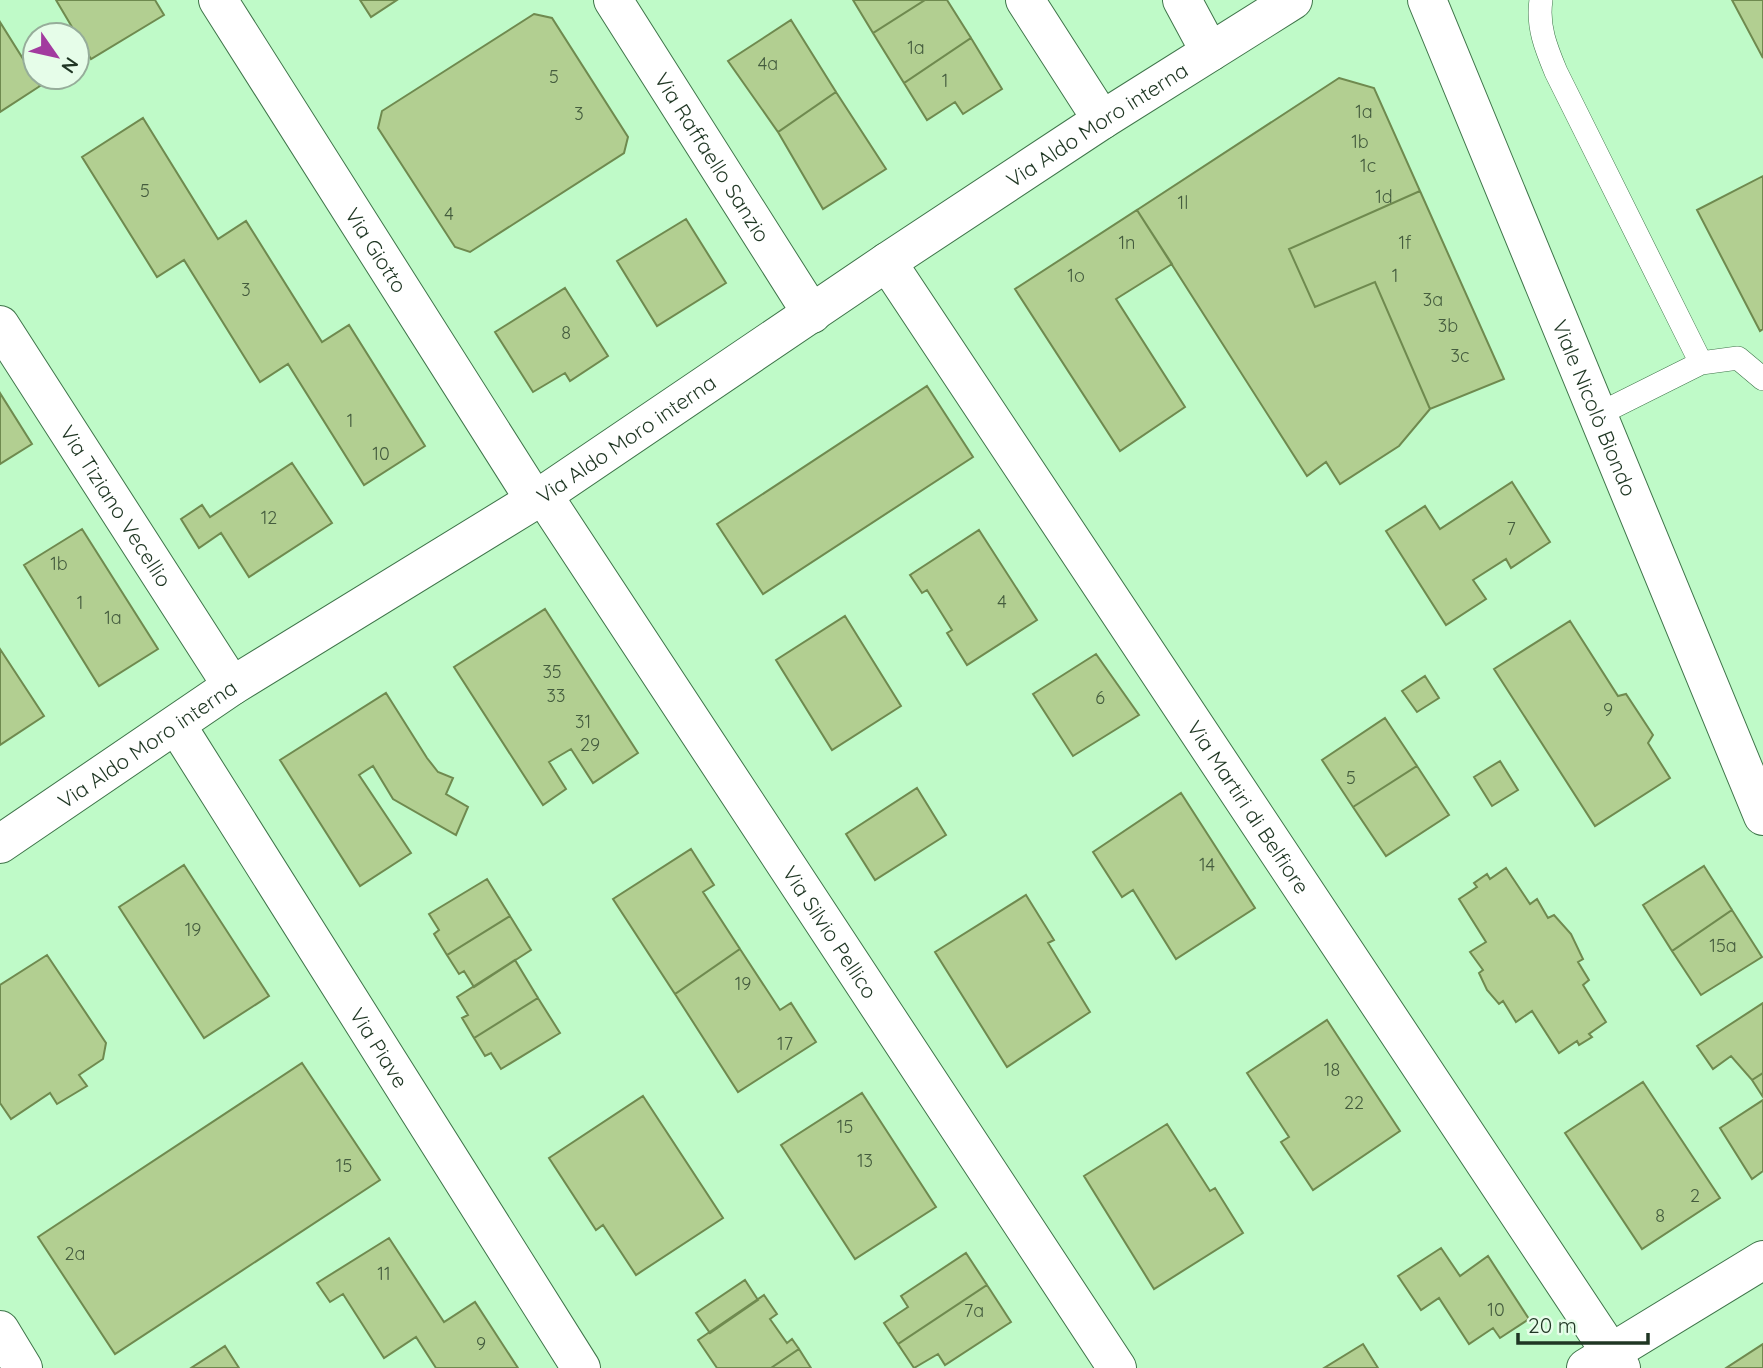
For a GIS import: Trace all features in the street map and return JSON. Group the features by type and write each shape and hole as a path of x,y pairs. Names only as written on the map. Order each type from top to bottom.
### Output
{"street":[{"name":"Via Giotto","path":"218,0 538,497"},
{"name":"Via Raffaello Sanzio","path":"613,0 812,314"},
{"path":"1025,0 1102,120"},
{"path":"1182,0 1210,52"},
{"name":"Via Aldo Moro interna","path":"0,844 232,687 538,497 887,262 1210,52 1258,14 1293,0"},
{"name":"Viale Nicolò Biondo","path":"1427,0 1760,806"},
{"name":"Via Martiri di Belfiore","path":"887,262 1606,1363"},
{"name":"Via Tiziano Vecellio","path":"0,325 232,687"},
{"name":"Via Silvio Pellico","path":"538,497 1117,1368"},
{"name":"Via Piave","path":"177,726 580,1368"},
{"path":"1606,1363 1763,1260"},
{"path":"0,1330 23,1368"}],"lane":[{"path":"1541,0 1539,14 1543,43 1702,363"},
{"path":"1597,415 1702,363 1738,358 1763,379"}],"building":[{"path":"56,0 155,0 164,15 91,59 91,21 68,21"},
{"path":"360,0 397,0 371,17"},
{"path":"853,0 925,0 873,33"},
{"path":"925,0 947,0 971,38 904,83 873,33"},
{"path":"1732,0 1763,0 1763,58"},
{"path":"534,14 552,18 628,137 624,153 470,252 455,247 378,128 382,111"},
{"path":"791,20 836,92 778,132 728,61"},
{"path":"0,22 21,56 21,91 32,91 0,112"},
{"path":"971,38 1002,89 963,114 955,102 927,120 904,83"},
{"path":"1339,78 1374,88 1420,191 1289,249 1315,307 1375,282 1430,409 1399,446 1340,484 1326,462 1307,476 1137,210"},
{"path":"836,92 886,169 823,209 778,132"},
{"path":"143,118 218,239 246,221 322,342 349,325 425,446 364,485 288,364 260,382 184,260 157,277 82,157"},
{"path":"1763,176 1763,329 1760,331 1697,210"},
{"path":"1420,191 1504,379 1430,409 1375,282 1315,307 1289,249"},
{"path":"1137,210 1172,264 1116,299 1185,407 1120,451 1015,289"},
{"path":"686,219 726,283 657,326 617,261"},
{"path":"565,288 608,356 570,381 565,373 533,392 495,332"},
{"path":"927,386 973,457 763,594 717,524"},
{"path":"0,393 32,444 0,464"},
{"path":"292,463 332,523 249,577 221,533 199,548 181,519 202,505 210,517"},
{"path":"1512,482 1550,542 1511,568 1506,559 1473,580 1486,599 1446,625 1386,531 1425,506 1440,529"},
{"path":"82,529 158,649 99,686 24,565"},
{"path":"979,530 1037,620 967,665 947,633 952,630 927,590 922,593 910,575"},
{"path":"545,609 638,753 593,783 571,749 549,762 566,789 543,805 454,667"},
{"path":"845,616 901,706 832,750 776,660"},
{"path":"1570,621 1618,696 1626,694 1653,735 1648,743 1670,778 1595,826 1494,669"},
{"path":"0,649 44,716 0,745"},
{"path":"1096,654 1139,715 1073,756 1033,694"},
{"path":"1425,676 1439,698 1417,712 1402,691"},
{"path":"386,693 438,772 453,778 446,794 468,807 456,835 393,799 373,766 359,775 411,853 360,886 280,760"},
{"path":"1385,718 1417,766 1353,807 1322,760"},
{"path":"1500,761 1518,790 1492,806 1474,777"},
{"path":"1417,766 1449,815 1386,856 1353,807"},
{"path":"917,788 946,835 875,880 846,834"},
{"path":"1181,793 1255,908 1176,959 1133,890 1122,897 1093,852"},
{"path":"691,849 714,885 703,892 740,949 675,994 613,899"},
{"path":"184,865 269,996 204,1038 119,907"},
{"path":"1704,866 1732,910 1672,951 1643,905"},
{"path":"1506,868 1530,904 1537,899 1548,918 1554,915 1571,934 1583,959 1578,962 1589,980 1583,985 1606,1022 1589,1034 1592,1037 1579,1045 1577,1041 1559,1053 1532,1011 1516,1022 1503,1001 1499,1004 1487,990 1479,973 1483,970 1470,952 1486,942 1459,899 1477,887 1474,883 1487,874 1490,879"},
{"path":"487,879 510,916 447,955 434,934 439,930 429,914"},
{"path":"1026,895 1054,940 1048,943 1090,1012 1007,1067 935,952"},
{"path":"1732,910 1762,957 1701,995 1672,951"},
{"path":"510,916 531,950 474,987 464,971 459,974 447,955"},
{"path":"740,949 780,1010 791,1003 816,1042 738,1092 675,994"},
{"path":"47,955 106,1043 103,1059 79,1075 87,1086 57,1104 50,1093 11,1119 0,1103 0,985"},
{"path":"515,960 538,998 474,1038 462,1018 468,1015 457,997"},
{"path":"538,998 560,1033 501,1069 491,1053 485,1056 474,1038"},
{"path":"1763,1003 1763,1073 1752,1080 1731,1056 1713,1069 1697,1046"},
{"path":"1327,1020 1400,1131 1313,1190 1281,1142 1289,1137 1247,1073"},
{"path":"302,1063 380,1180 115,1354 38,1237"},
{"path":"1763,1073 1763,1097 1752,1080"},
{"path":"1643,1082 1720,1198 1642,1249 1565,1133"},
{"path":"862,1093 936,1207 855,1259 781,1145"},
{"path":"643,1096 723,1218 636,1275 603,1225 596,1230 549,1158"},
{"path":"1763,1100 1763,1171 1752,1179 1720,1128"},
{"path":"1167,1124 1210,1191 1215,1188 1243,1233 1154,1289 1084,1176"},
{"path":"389,1238 444,1322 475,1302 518,1368 436,1368 416,1337 384,1358 343,1294 330,1302 317,1283"},
{"path":"1441,1248 1460,1276 1488,1256 1529,1319 1500,1338 1493,1328 1469,1344 1439,1298 1421,1310 1398,1276"},
{"path":"966,1253 987,1285 898,1344 884,1323 908,1307 901,1296"},
{"path":"745,1280 758,1300 710,1333 696,1313"},
{"path":"987,1285 1011,1322 945,1365 938,1354 914,1368 898,1344"},
{"path":"764,1295 777,1314 770,1319 787,1343 792,1339 799,1349 771,1368 717,1368 698,1340"},
{"path":"1363,1344 1378,1368 1324,1368"},
{"path":"1763,1344 1763,1368 1726,1368"},
{"path":"225,1346 239,1368 191,1368"},
{"path":"799,1349 811,1368 771,1368"}]}
